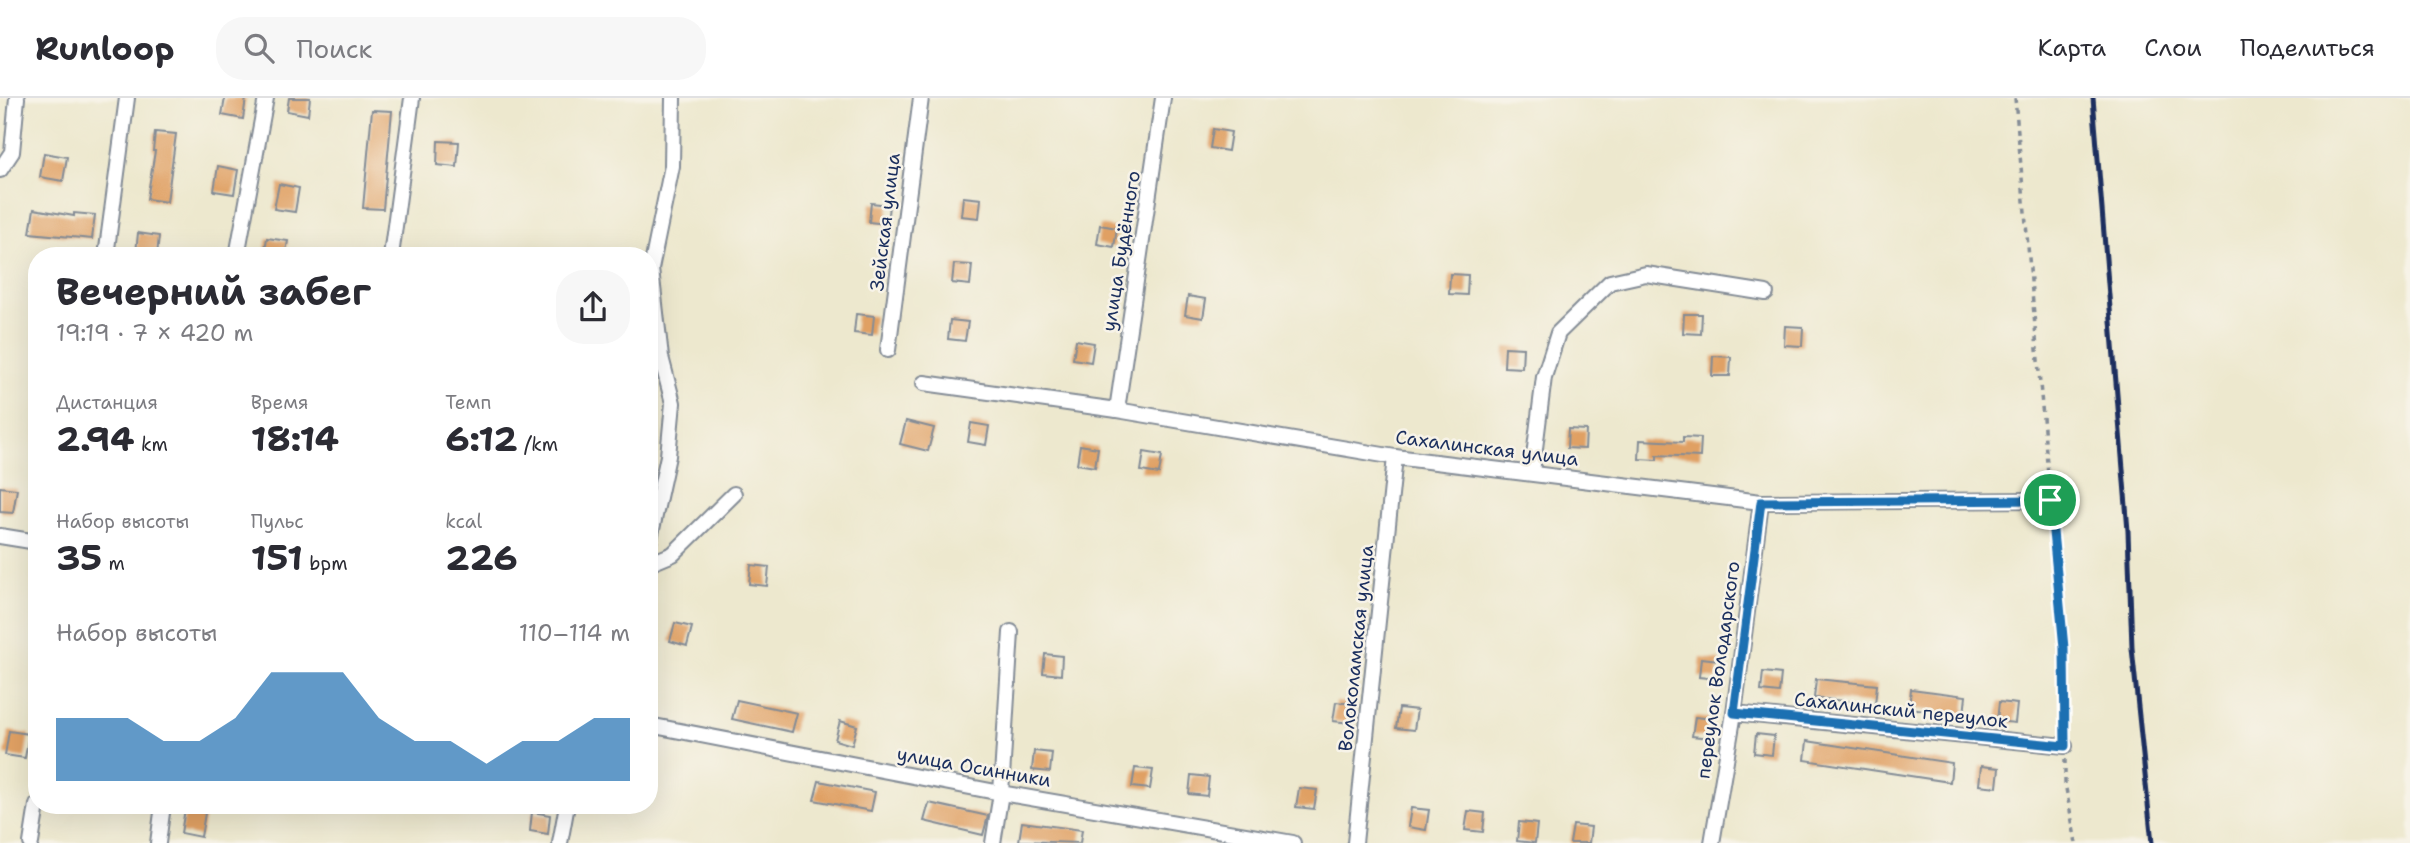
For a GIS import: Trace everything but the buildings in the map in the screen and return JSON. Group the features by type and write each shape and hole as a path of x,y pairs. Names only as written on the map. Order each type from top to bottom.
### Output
{"street":[{"path":"0,170 12,152 17,98"},
{"path":"107,247 127,98"},
{"path":"239,247 266,98"},
{"path":"392,247 412,98"},
{"path":"655,247 672,166 673,98"},
{"name":"Зейская улица","path":"888,350 921,98"},
{"name":"улица Будённого","path":"1116,410 1163,98"},
{"path":"1532,472 1544,377 1558,333 1609,282 1646,274 1766,293"},
{"path":"658,330 661,356 673,403 668,456 658,501"},
{"name":"Сахалинская улица","path":"924,383 1116,410 1395,457 1761,502 2050,500"},
{"name":"Волоколамская улица","path":"1355,843 1395,457"},
{"path":"658,560 673,554 734,494"},
{"name":"переулок Володарского","path":"1712,843 1734,713 1761,502"},
{"path":"0,536 28,541"},
{"path":"993,843 1001,793 1011,632"},
{"name":"Сахалинский переулок","path":"1734,713 2065,746"},
{"name":"улица Осинники","path":"658,727 1001,793 1293,843"},
{"path":"31,843 36,814"},
{"path":"158,843 162,814"},
{"path":"560,843 565,814"}],"path":[{"path":"2015,98 2064,648 2065,783 2076,843"}],"railway":[{"path":"2093,98 2128,531 2132,648 2152,843"}],"route":[{"path":"2050,500 2064,648 2065,746 1734,713 1761,502 2050,500"}]}
